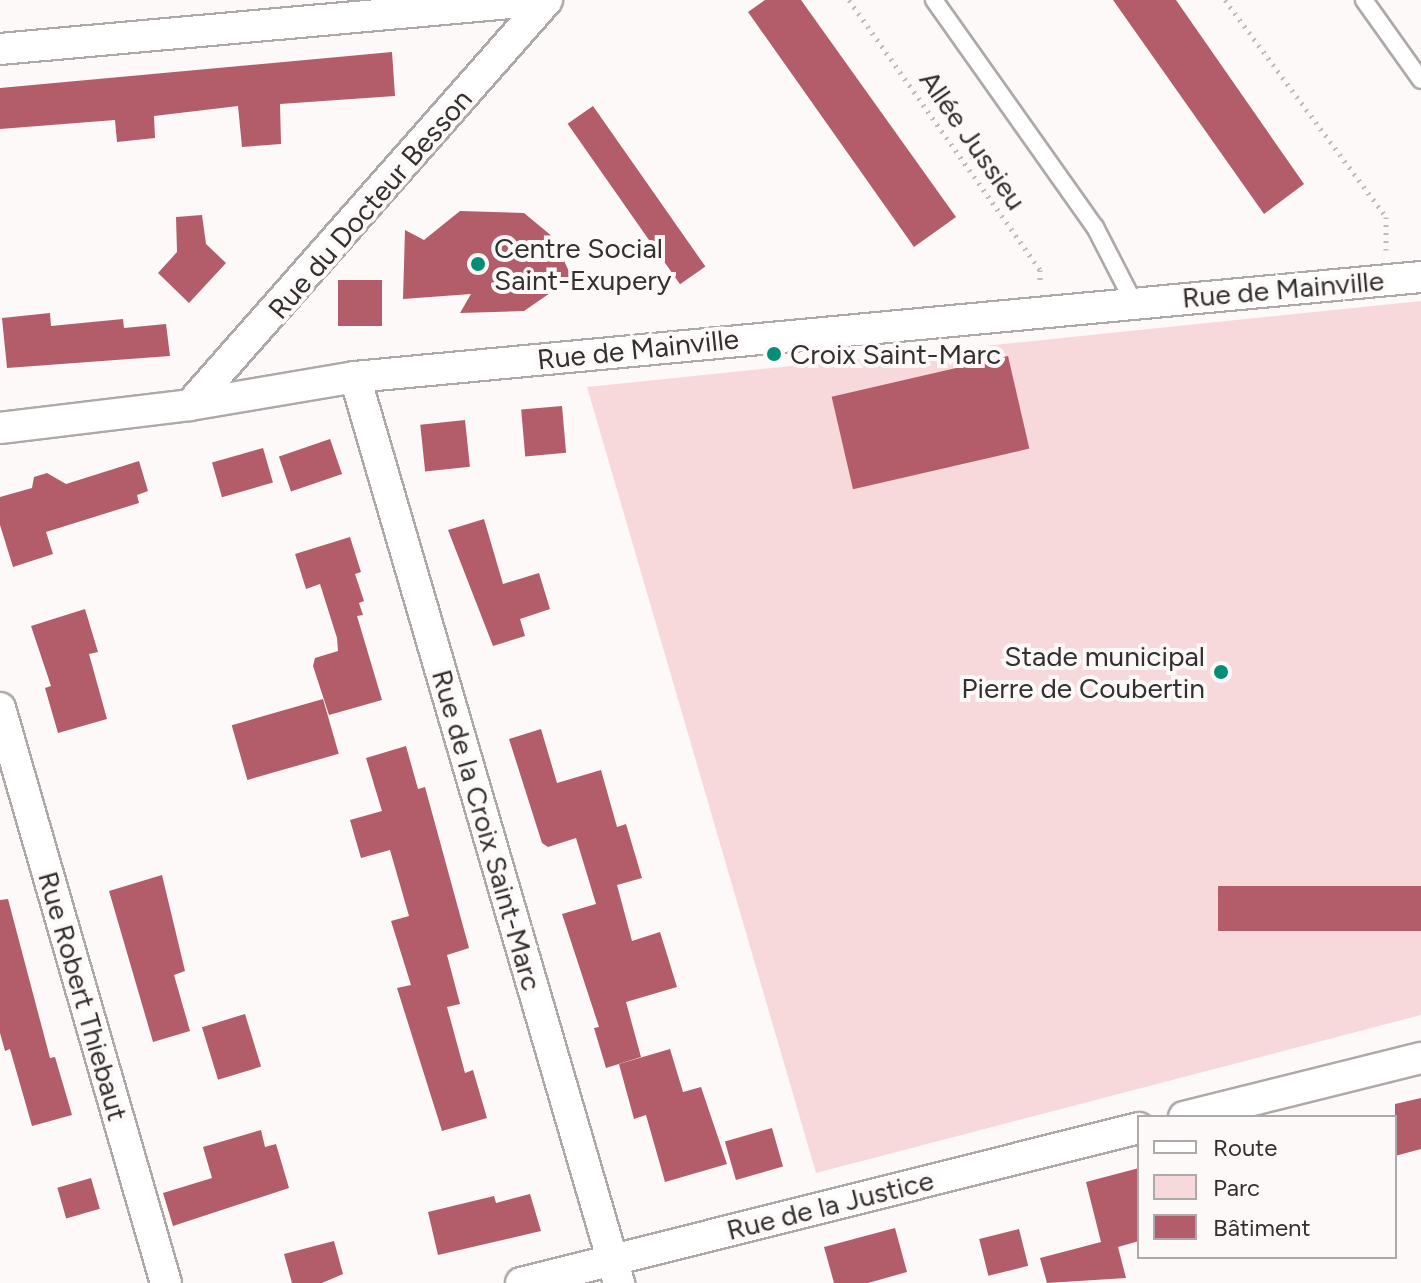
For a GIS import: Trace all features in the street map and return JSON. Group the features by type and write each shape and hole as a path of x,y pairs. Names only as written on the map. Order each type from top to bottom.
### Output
{"street":[{"path":"0,49 546,0"},
{"name":"Rue du Docteur Besson","path":"190,405 546,0"},
{"name":"Rue de Mainville","path":"0,428 190,405 355,377 1421,277"},
{"name":"Rue de la Croix Saint-Marc","path":"355,377 616,1271"},
{"name":"Rue Robert Thiebaut","path":"0,708 166,1283"},
{"path":"1192,1115 1421,1058"},
{"name":"Rue de la Justice","path":"521,1283 616,1271 1137,1129"}],"lane":[{"path":"934,0 1095,227 1134,303"},
{"path":"1364,0 1421,80"}],"path":[{"name":"Allée Jussieu","path":"849,0 1040,270 1039,311"},
{"path":"1225,0 1386,217 1387,279"}],"green space":[{"path":"1421,301 1421,1015 816,1173 587,387"}],"building":[{"path":"765,0 801,0 956,217 914,247 748,12"},
{"path":"1113,0 1176,0 1304,184 1264,214"},
{"path":"392,52 395,96 280,104 281,144 242,147 238,106 154,116 155,138 117,142 115,120 0,129 0,88"},
{"path":"593,106 705,267 680,284 568,124"},
{"name":"Centre Social Saint-Exupery","path":"460,211 524,213 553,237 572,278 524,311 460,313 471,294 403,299 405,230 424,240"},
{"path":"202,215 206,244 226,263 189,303 158,273 177,252 176,217"},
{"path":"338,280 382,280 382,326 338,326"},
{"path":"50,313 51,326 123,319 124,328 166,324 170,356 7,368 2,318"},
{"path":"1008,356 1029,449 853,489 832,397"},
{"path":"562,406 566,453 525,456 521,410"},
{"path":"465,420 470,467 425,471 420,425"},
{"path":"330,439 342,474 291,492 279,457"},
{"path":"263,448 273,483 222,497 212,463"},
{"path":"139,461 148,491 137,495 139,503 46,532 53,554 13,567 0,525 0,497 32,488 34,477 47,473 66,484"},
{"path":"484,519 503,584 539,573 550,609 520,619 525,636 493,646 448,530"},
{"path":"350,537 361,572 355,574 364,601 359,603 363,615 357,616 382,700 329,715 313,666 315,658 338,651 337,638 320,584 306,589 295,554"},
{"path":"85,609 98,652 89,654 107,719 58,733 45,688 51,686 31,626"},
{"path":"323,699 339,754 247,780 232,725"},
{"path":"541,729 557,783 601,770 617,827 626,824 642,878 617,885 632,941 660,932 677,987 626,1002 641,1057 606,1068 594,1028 599,1027 562,914 596,904 576,838 548,847 542,843 509,739"},
{"path":"406,746 418,789 425,787 469,948 447,955 460,1004 447,1007 465,1073 473,1070 487,1118 442,1131 397,988 411,985 391,921 409,916 390,850 361,858 350,820 382,811 366,758"},
{"path":"162,875 185,971 174,975 190,1031 153,1042 109,891"},
{"path":"1218,886 1421,886 1421,931 1218,931"},
{"path":"8,899 50,1058 55,1057 72,1115 32,1126 10,1049 5,1051 0,1033 0,900"},
{"path":"245,1014 261,1067 218,1080 202,1027"},
{"path":"670,1049 683,1092 701,1087 727,1164 665,1182 646,1115 634,1119 619,1064"},
{"path":"1421,1098 1421,1149 1397,1155 1395,1104"},
{"path":"772,1128 783,1166 736,1180 725,1142"},
{"path":"261,1130 265,1147 276,1144 289,1188 173,1226 163,1193 212,1178 203,1147"},
{"path":"1137,1169 1137,1242 1118,1247 1126,1278 1047,1283 1040,1258 1101,1242 1086,1182"},
{"path":"91,1178 100,1209 66,1218 57,1188"},
{"path":"530,1194 541,1231 438,1255 428,1212 494,1196 496,1203"},
{"path":"895,1228 907,1272 868,1283 834,1283 824,1247"},
{"path":"1019,1229 1028,1266 988,1276 979,1239"},
{"path":"334,1241 343,1274 322,1283 292,1283 284,1254"}],"place":[{"name":"Centre Social Saint-Exupery","path":"478,264"},
{"name":"Croix Saint-Marc","path":"774,354"},
{"name":"Stade municipal Pierre de Coubertin","path":"1221,672"}]}
